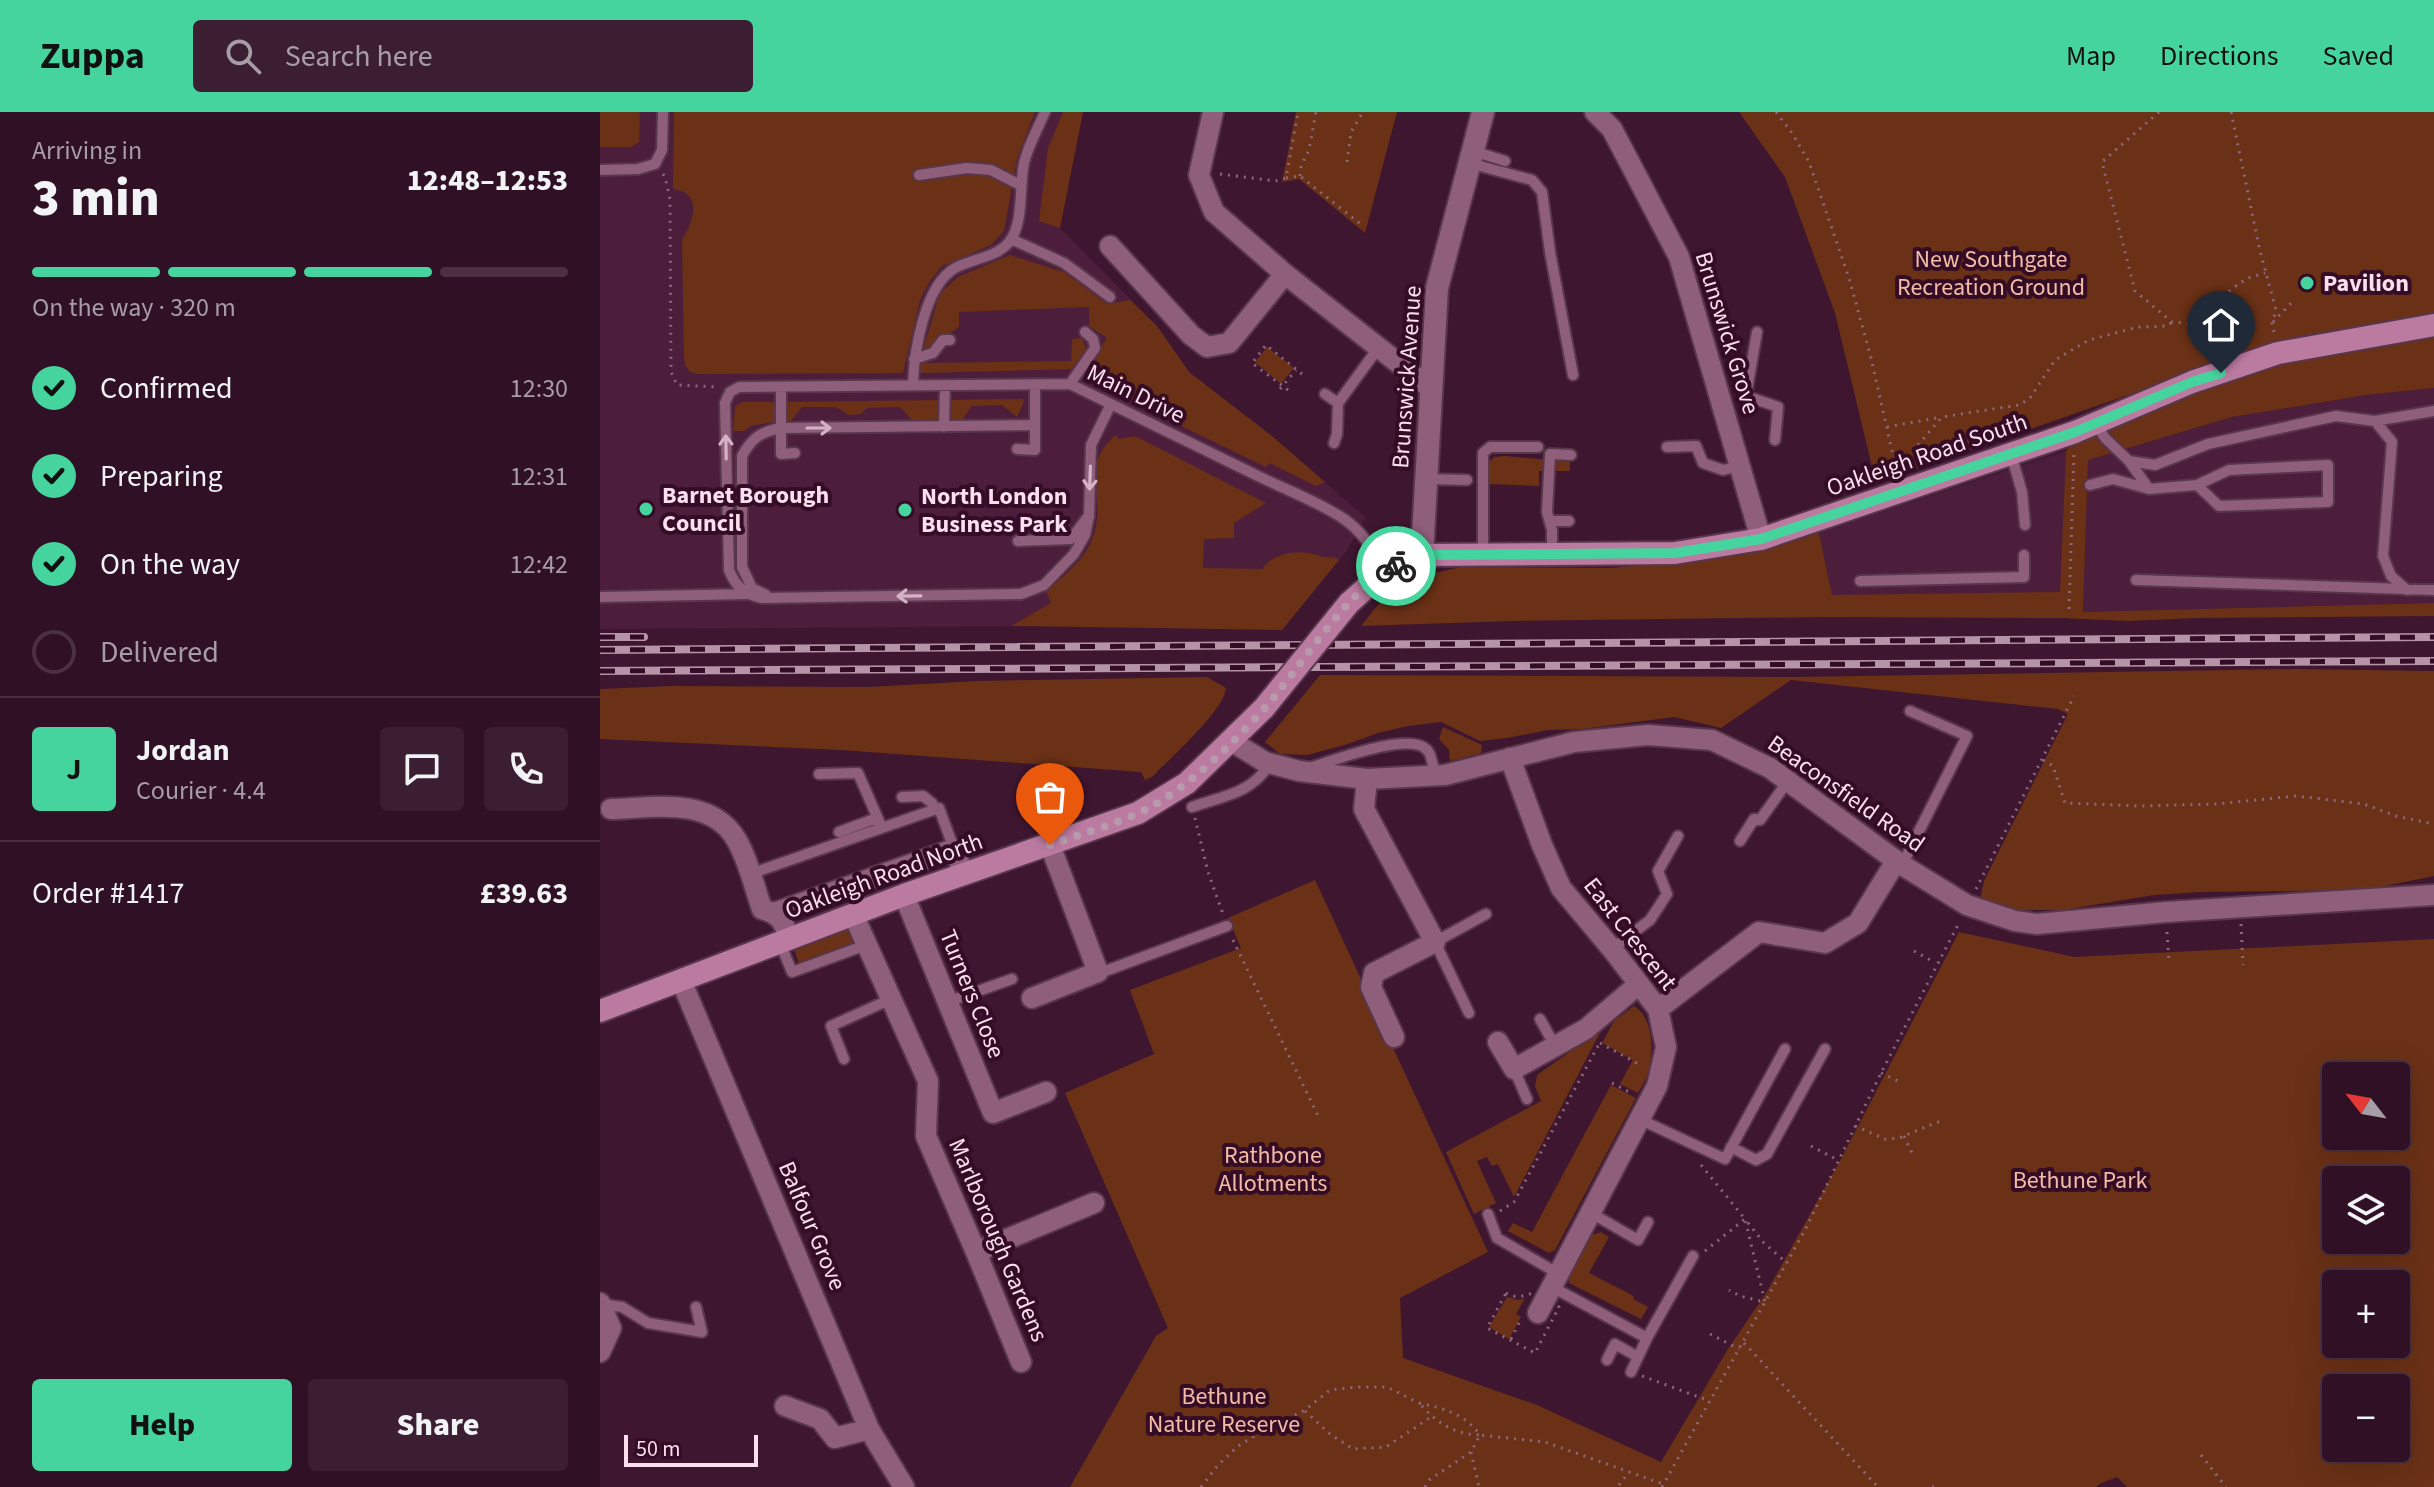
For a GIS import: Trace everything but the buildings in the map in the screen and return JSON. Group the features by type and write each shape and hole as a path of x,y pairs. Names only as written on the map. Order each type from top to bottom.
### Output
{"main road":[{"name":"Oakleigh Road South","path":"1422,555 1675,553 1761,539 2085,428 2192,382 2278,353 2434,325"},
{"name":"Oakleigh Road North","path":"600,1011 904,895 1138,813 1187,783 1231,741 1264,708 1349,603 1385,571 1422,555"}],"street":[{"path":"1213,112 1199,175 1214,212 1285,274 1430,388"},
{"name":"Brunswick Avenue","path":"1422,555 1437,288 1483,112"},
{"name":"Brunswick Grove","path":"1595,112 1612,129 1679,257 1761,539"},
{"path":"1110,246 1191,335 1207,347 1229,343 1285,274"},
{"name":"Beaconsfield Road","path":"1231,741 1270,763 1299,771 1367,779 1445,775 1589,740 1648,735 1712,740 1770,768 1899,863 1967,905 2015,921 2037,924 2166,912 2434,895"},
{"name":"East Crescent","path":"1510,758 1561,888 1658,1009 1666,1047 1657,1086 1538,1313"},
{"path":"1367,779 1364,809 1435,942 1374,973 1371,987 1394,1037"},
{"path":"611,809 689,807 717,817 736,838 762,909 774,913 783,921 785,939"},
{"path":"1032,998 1098,972 1050,845"},
{"path":"774,913 954,849 964,874"},
{"path":"1658,1009 1759,932 1825,943 1858,923 1899,863"},
{"name":"Turners Close","path":"904,895 993,1113 1046,1092"},
{"name":"Marlborough Gardens","path":"853,914 928,1081 926,1136 1021,1362"},
{"name":"Balfour Grove","path":"681,980 869,1429 904,1487"},
{"path":"1498,1042 1514,1069 1586,1029 1639,984"},
{"path":"976,1252 1094,1203"},
{"path":"600,1304 611,1328 600,1352"},
{"path":"785,1406 820,1419 835,1438 869,1429"}],"lane":[{"path":"600,170 638,169 655,164 662,150 663,112"},
{"path":"913,385 914,359 930,301 940,280 954,268 1002,250 1011,239 1017,223 1025,159 1045,112"},
{"path":"1471,157 1505,161"},
{"path":"1471,157 1532,180 1542,192 1573,375"},
{"path":"919,175 967,168 991,170 1020,185"},
{"path":"1011,239 1064,263 1110,297"},
{"path":"1070,384 1095,348 1093,339 1085,332"},
{"path":"1746,396 1757,332"},
{"path":"914,359 933,353 943,340 950,340"},
{"path":"1334,443 1338,403 1379,347"},
{"name":"Main Drive","path":"730,392 739,387 1070,384 1344,519 1375,550 1385,571"},
{"path":"944,427 945,385"},
{"path":"1017,449 1035,450 1035,385"},
{"path":"781,388 781,454 795,453"},
{"path":"730,392 725,403 729,570 735,585 748,594"},
{"path":"1325,394 1338,403"},
{"path":"1722,404 1746,396 1778,407 1775,440"},
{"path":"600,597 1021,594 1044,585 1074,554 1085,535 1089,516 1091,445 1111,404"},
{"path":"2129,461 2155,465 2208,444 2336,416 2375,421 2434,411"},
{"path":"2375,421 2392,442 2383,556 2391,576 2407,590"},
{"path":"771,598 752,588 742,567 742,456 751,440 764,431 781,428 1035,425"},
{"path":"2085,428 2105,438 2129,461 2149,489"},
{"path":"1667,447 1696,446 1703,463 1723,470 1740,466"},
{"path":"1483,554 1483,453 1490,447 1545,449 1571,455"},
{"path":"1545,449 1552,555"},
{"path":"2011,454 2022,492 2025,525"},
{"path":"2090,485 2113,479 2149,489 2197,485 2229,470 2328,465 2328,502 2219,506 2197,485"},
{"path":"1426,479 1467,480"},
{"path":"1018,541 1071,539 1089,516"},
{"path":"1550,521 1569,521"},
{"path":"1860,581 2024,577 2024,555"},
{"path":"2136,580 2434,590"},
{"path":"1899,863 1967,736 1910,711"},
{"path":"1299,771 1394,744 1415,742 1428,751 1435,775"},
{"path":"1192,807 1250,786 1262,777 1270,763"},
{"path":"819,774 858,773 880,823"},
{"path":"1740,841 1754,819 1760,820 1788,781"},
{"path":"902,797 923,796 935,809"},
{"path":"839,832 939,808 954,849"},
{"path":"750,874 880,823"},
{"path":"1612,949 1650,920 1667,894 1658,871 1678,836"},
{"path":"1469,1013 1435,942 1486,914"},
{"path":"1098,972 1227,926"},
{"path":"785,939 792,972 866,945"},
{"path":"947,1002 1012,979"},
{"path":"844,1059 831,1026 891,999"},
{"path":"1540,1019 1555,1046"},
{"path":"1644,1111 1697,1146 1725,1159 1785,1049"},
{"path":"1731,1147 1756,1160 1767,1154 1825,1049"},
{"path":"1514,1069 1527,1099"},
{"path":"1591,1213 1638,1240 1648,1222"},
{"path":"1489,1216 1497,1238 1555,1280 1647,1338"},
{"path":"1631,1372 1693,1256"},
{"path":"600,1304 622,1307 648,1323 702,1332 696,1307"},
{"path":"1607,1360 1615,1344 1638,1357"}],"path":[{"path":"1286,178 1298,112"},
{"path":"1300,176 1309,150 1316,112"},
{"path":"1347,162 1351,132 1363,112"},
{"path":"1776,112 1809,162 1849,278 1871,358 1894,466 1903,491"},
{"path":"2159,112 2102,162 2135,291 2172,322 2195,324 2212,313 2231,289 2248,278 2265,273"},
{"path":"2231,112 2265,273 2276,310 2272,324 2274,332"},
{"path":"655,164 665,177 670,199 671,372 677,385 718,386 730,392"},
{"path":"1200,170 1275,181 1300,176 1363,226"},
{"path":"2272,324 2293,301"},
{"path":"1887,427 2019,405 2030,398 2055,360 2089,340 2138,327 2168,326 2172,322"},
{"path":"1288,390 1281,388 1252,363 1266,345 1302,374"},
{"path":"1281,388 1297,369"},
{"path":"1894,466 1912,452 1942,417"},
{"path":"2069,609 2085,428"},
{"path":"1419,1403 1446,1428 1463,1435 1545,1442 1662,1486 1787,1263 2074,696"},
{"path":"2041,760 2053,766 2065,803 2139,806 2216,804 2296,796 2364,804 2396,816 2434,824"},
{"path":"1192,807 1208,872 1227,926 1320,1120"},
{"path":"2240,908 2243,965"},
{"path":"2166,912 2169,963"},
{"path":"1914,951 1932,961"},
{"path":"1489,1216 1514,1202 1607,1028 1600,1017"},
{"path":"1599,1043 1660,1076"},
{"path":"1881,1073 1898,1081"},
{"path":"1612,1083 1644,1111"},
{"path":"1855,1126 1885,1139 1904,1136 1943,1120"},
{"path":"1904,1136 1912,1153"},
{"path":"1697,1146 1700,1163 1764,1243 1787,1263"},
{"path":"1811,1146 1834,1158"},
{"path":"1693,1256 1702,1253 1745,1219"},
{"path":"1745,1219 1765,1302"},
{"path":"1729,1290 1765,1302"},
{"path":"1710,1334 1739,1349"},
{"path":"1743,1342 1878,1487"},
{"path":"1631,1372 1710,1401"},
{"path":"1201,1487 1238,1446 1305,1410 1330,1390 1387,1387 1419,1403 1455,1413 1471,1423 1480,1435"},
{"path":"1305,1410 1330,1434 1353,1449 1386,1447 1431,1417"},
{"path":"1425,1487 1429,1480 1471,1452 1480,1435"},
{"path":"1471,1452 1479,1487"},
{"path":"2201,1455 2226,1487"},
{"path":"1619,1485 1629,1472"}],"shaded area":[{"name":"North London Business Park","path":"600,112 1083,112 1060,228 1157,326 1191,374 1269,434 1365,517 1346,552 1282,630 1056,626 600,629"},
{"path":"2434,388 2434,603 2083,612 2088,460 2232,417 2366,395"},
{"path":"2066,451 2061,592 1832,596 1819,533"}],"green space":[{"path":"600,112 640,112 639,142 631,147 600,147"},
{"path":"674,112 1035,112 1017,159 1004,231 991,245 942,266 930,281 920,300 903,373 698,374 690,372 684,356 682,240 690,225 693,209 689,196 673,189"},
{"path":"1063,112 1083,112 1060,228 1039,221 1048,148"},
{"path":"1296,112 1397,112 1365,233 1299,179 1282,182"},
{"name":"New Southgate Recreation Ground","path":"1739,112 2434,112 2434,315 2251,352 1876,483 1835,313 1785,177"},
{"path":"1010,255 1064,272 1107,304 1130,300 1157,326 1189,372 1272,436 1325,482 1316,486 1269,463 1266,467 1090,382 1085,370 1107,338 1089,326 1089,307 959,312 959,327 951,332 950,340 926,353 923,350 940,293 958,277"},
{"path":"2434,336 2434,388 2366,395 2232,417 2088,460 2083,612 2434,603 2434,616 2129,621 1829,617 1361,626 1381,601 1409,579 1461,567 1611,568 1761,549 1819,533 1832,595 2060,592 2066,451 2079,436 2186,391 2298,356"},
{"path":"1082,338 1086,349 1072,369 921,373 920,363 1071,361 1072,339"},
{"path":"1267,347 1294,368 1281,384 1255,362"},
{"path":"1023,399 1017,417 1002,405 972,406 962,420 946,419 946,400"},
{"path":"941,400 940,421 912,420 900,407 867,408 861,414 849,415 836,407 802,407 791,421 784,421 784,402"},
{"path":"742,402 778,402 778,421 733,431 735,406"},
{"path":"1116,435 1118,439 1135,436 1266,503 1234,523 1234,538 1204,539 1203,568 1262,569 1277,557 1295,552 1339,560 1282,630 1011,626 1051,603 1046,591 1074,566 1091,543 1097,520 1096,470 1105,446"},
{"path":"1494,457 1570,462 1570,471 1539,471 1539,486 1488,484 1489,462"},
{"path":"2294,669 2434,671 2434,876 2365,890 2154,895 2063,910 2012,910 1980,900 1984,881 2068,714 2058,709 1791,680 1721,728 1674,717 1583,729 1548,730 1480,741 1441,722 1378,733 1307,755 1280,754 1265,742 1320,675 1796,677"},
{"path":"1207,677 1226,688 1216,709 1152,777 1145,780 1141,772 841,750 600,739 600,689 672,686 868,687 977,681"},
{"path":"1443,727 1482,745 1481,753 1450,761 1449,750 1439,739"},
{"path":"1315,880 1488,1252 1400,1298 1403,1358 1537,1405 1661,1462 1728,1349 1766,1293 1841,1159 1959,932 2074,957 2434,939 2434,1487 2127,1487 2117,1477 2096,1487 1070,1487 1156,1336 1168,1328 1065,1093 1154,1054 1130,990 1241,948 1228,918"},
{"path":"848,925 855,942 799,964 793,946"},
{"path":"1634,1006 1645,1018 1651,1044 1649,1070 1638,1093 1620,1084 1633,1060 1602,1043 1614,1021"},
{"path":"1602,1029 1514,1197 1498,1164 1492,1166 1487,1157 1477,1161 1496,1203 1474,1214 1446,1152 1541,1101 1535,1086 1537,1075"},
{"path":"1611,1085 1636,1098 1555,1250 1549,1253 1508,1231 1513,1223 1532,1232"},
{"path":"1601,1232 1609,1237 1589,1273 1634,1296 1633,1299 1648,1307 1641,1319 1569,1283 1569,1277 1592,1235"},
{"path":"1507,1297 1525,1298 1516,1314 1521,1317 1509,1339 1489,1327"}],"railway":[{"path":"600,637 644,637"},
{"path":"600,650 2434,637"},
{"path":"600,671 2434,661"}],"way so far":[{"path":"1050,845 1138,813 1187,783 1264,708 1349,603 1385,571 1396,566"}],"place":[{"name":"Pavilion","path":"2307,283"},
{"name":"Barnet Borough Council","path":"646,509"},
{"name":"North London Business Park","path":"905,510"}],"route":[{"path":"1396,566 1422,555 1675,553 1761,539 2075,432 2192,382 2221,373"}],"park label":[{"name":"Rathbone Allotments","path":"1273,1169"},
{"name":"Bethune Park","path":"2080,1180"},
{"name":"Bethune Nature Reserve","path":"1224,1410"}]}
